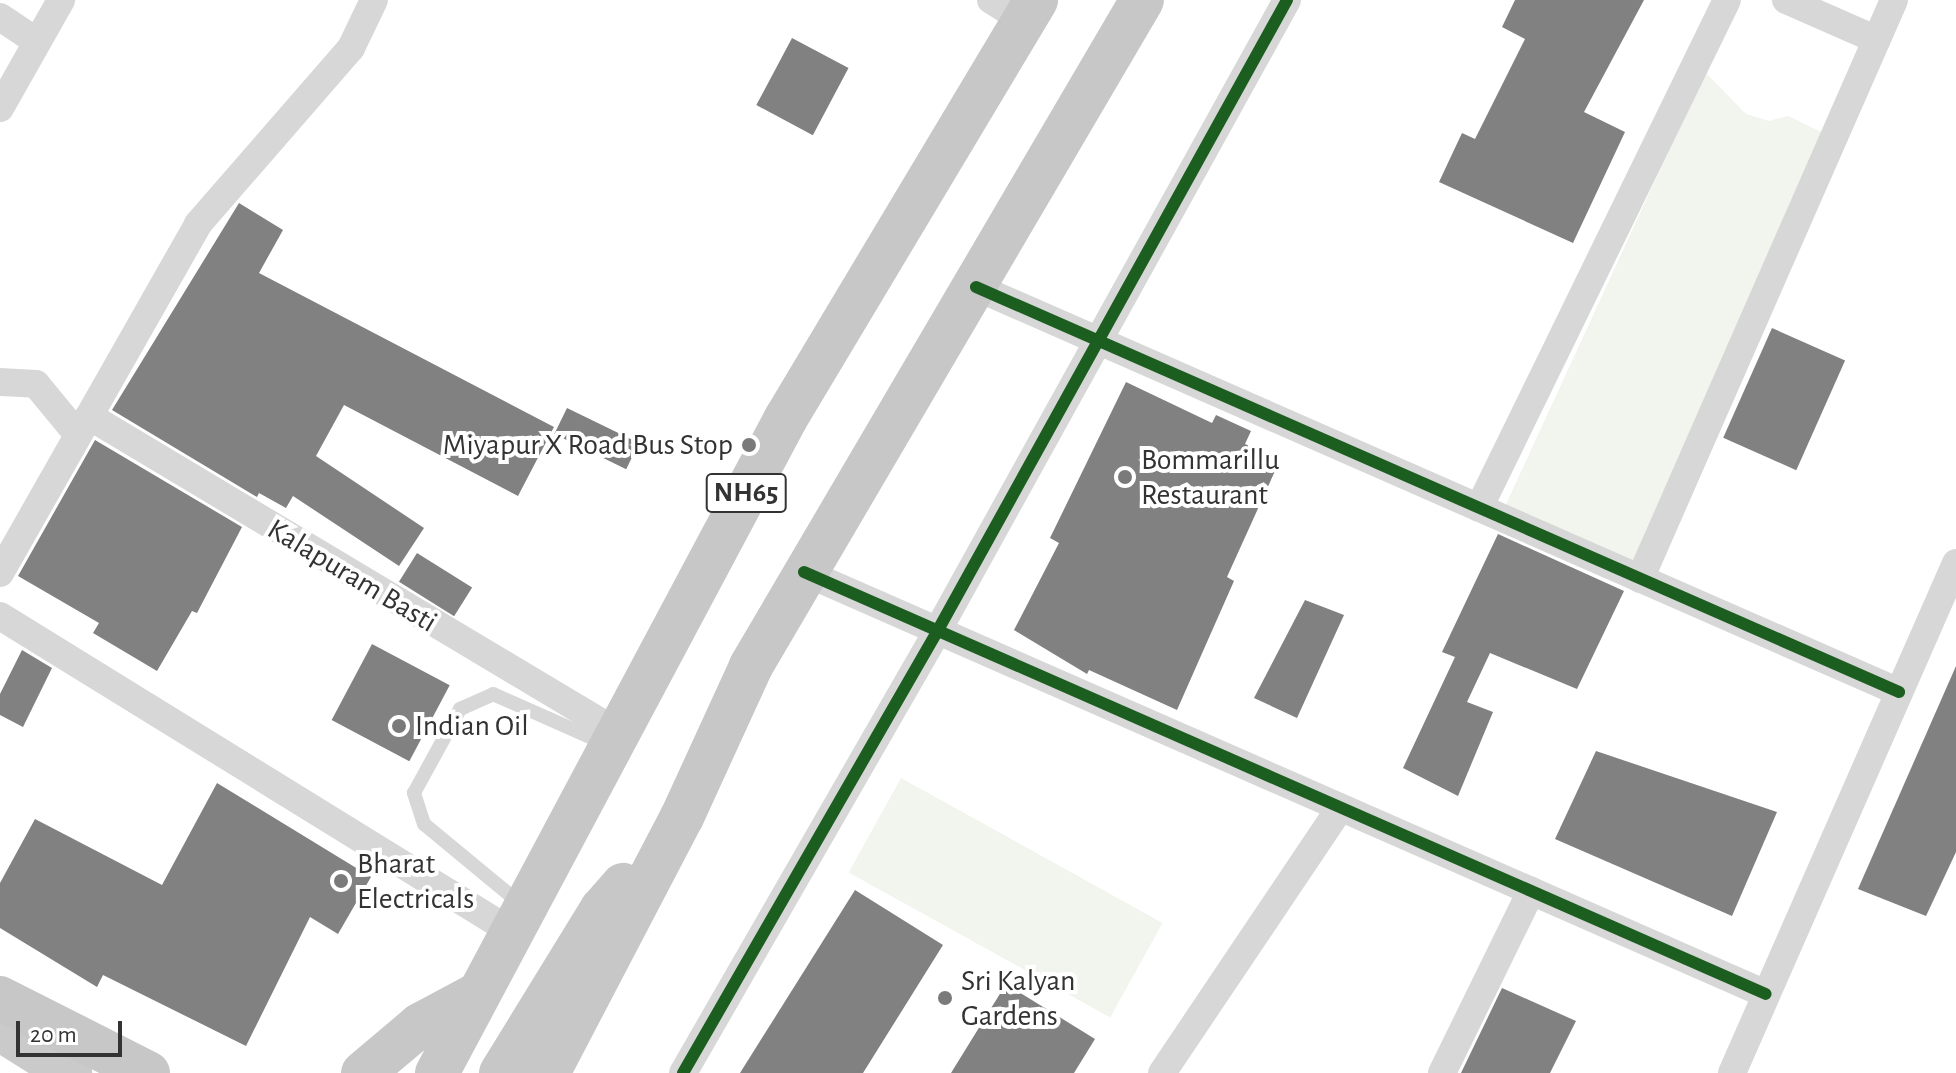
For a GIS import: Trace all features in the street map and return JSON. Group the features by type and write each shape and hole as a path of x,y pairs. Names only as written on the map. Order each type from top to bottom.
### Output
{"highway":[{"name":"NH65","path":"548,1073 682,817 751,666 1142,0"},
{"name":"NH65","path":"437,1073 474,996 786,418 1017,7"},
{"path":"501,1073 602,909 682,817"},
{"path":"363,1073 420,1025 474,996"},
{"path":"0,998 148,1073"}],"main road":[{"path":"0,1029 70,1073"}],"street":[{"path":"0,108 61,0"},
{"path":"0,573 198,224 351,48 374,0"},
{"path":"683,1073 938,630 1287,0"},
{"path":"1479,508 1727,0"},
{"path":"1786,0 1877,40"},
{"path":"1640,579 1894,0"},
{"path":"0,17 36,41"},
{"path":"976,287 1899,692"},
{"name":"Kalapuram Basti","path":"0,382 36,384 84,426 614,739"},
{"path":"1732,1073 1956,563"},
{"path":"804,572 1339,810 1766,994"},
{"path":"0,616 516,918"},
{"path":"1162,1073 1339,810"},
{"path":"1442,1073 1531,891"}],"lane":[{"path":"516,918 424,824 414,793 460,709 493,694 614,739"}],"shaded area":[{"path":"1705,72 1746,114 1769,121 1788,116 1834,138 1636,577 1502,513"},
{"path":"901,778 1163,923 1110,1017 849,872"}],"building":[{"path":"1515,0 1644,0 1584,112 1625,132 1573,243 1439,182 1462,133 1475,139 1525,39 1502,27"},
{"path":"792,38 849,68 813,135 756,105"},
{"path":"239,203 283,230 259,273 554,427 518,496 344,405 316,456 424,528 399,566 293,496 286,508 259,493 257,497 112,410"},
{"path":"1772,328 1845,361 1796,470 1723,438"},
{"path":"1126,382 1212,423 1216,415 1251,431 1245,444 1280,460 1227,577 1234,581 1177,710 1089,670 1087,674 1014,630 1059,543 1050,538"},
{"path":"567,408 639,443 626,469 554,434"},
{"path":"95,440 242,527 197,613 192,611 157,671 93,633 99,623 18,576"},
{"path":"1498,534 1624,591 1577,689 1490,653 1467,702 1493,712 1458,796 1403,768 1455,657 1442,652"},
{"path":"417,553 472,587 454,616 399,582"},
{"path":"1305,600 1344,615 1297,718 1254,698"},
{"path":"372,644 450,685 409,761 332,720"},
{"path":"22,650 52,668 23,727 0,715 0,694"},
{"path":"1956,666 1956,852 1926,916 1858,889"},
{"path":"1596,751 1777,812 1732,916 1555,839"},
{"path":"217,783 371,877 338,934 310,917 246,1046 103,975 97,987 0,928 0,883 35,819 162,885"},
{"path":"855,890 943,945 863,1073 740,1073"},
{"path":"1006,984 1095,1039 1074,1073 951,1073"},
{"path":"1502,988 1576,1021 1550,1073 1461,1073"}],"cycle path":[{"path":"683,1073 938,630 1287,0"},
{"path":"976,287 1899,692"},
{"path":"804,572 1766,994"}],"place":[{"name":"Miyapur X Road Bus Stop","path":"749,445"},
{"name":"Bommarillu Restaurant","path":"1125,477"},
{"name":"Indian Oil","path":"399,726"},
{"name":"Bharat Electricals","path":"341,881"},
{"name":"Sri Kalyan Gardens","path":"945,998"}]}
